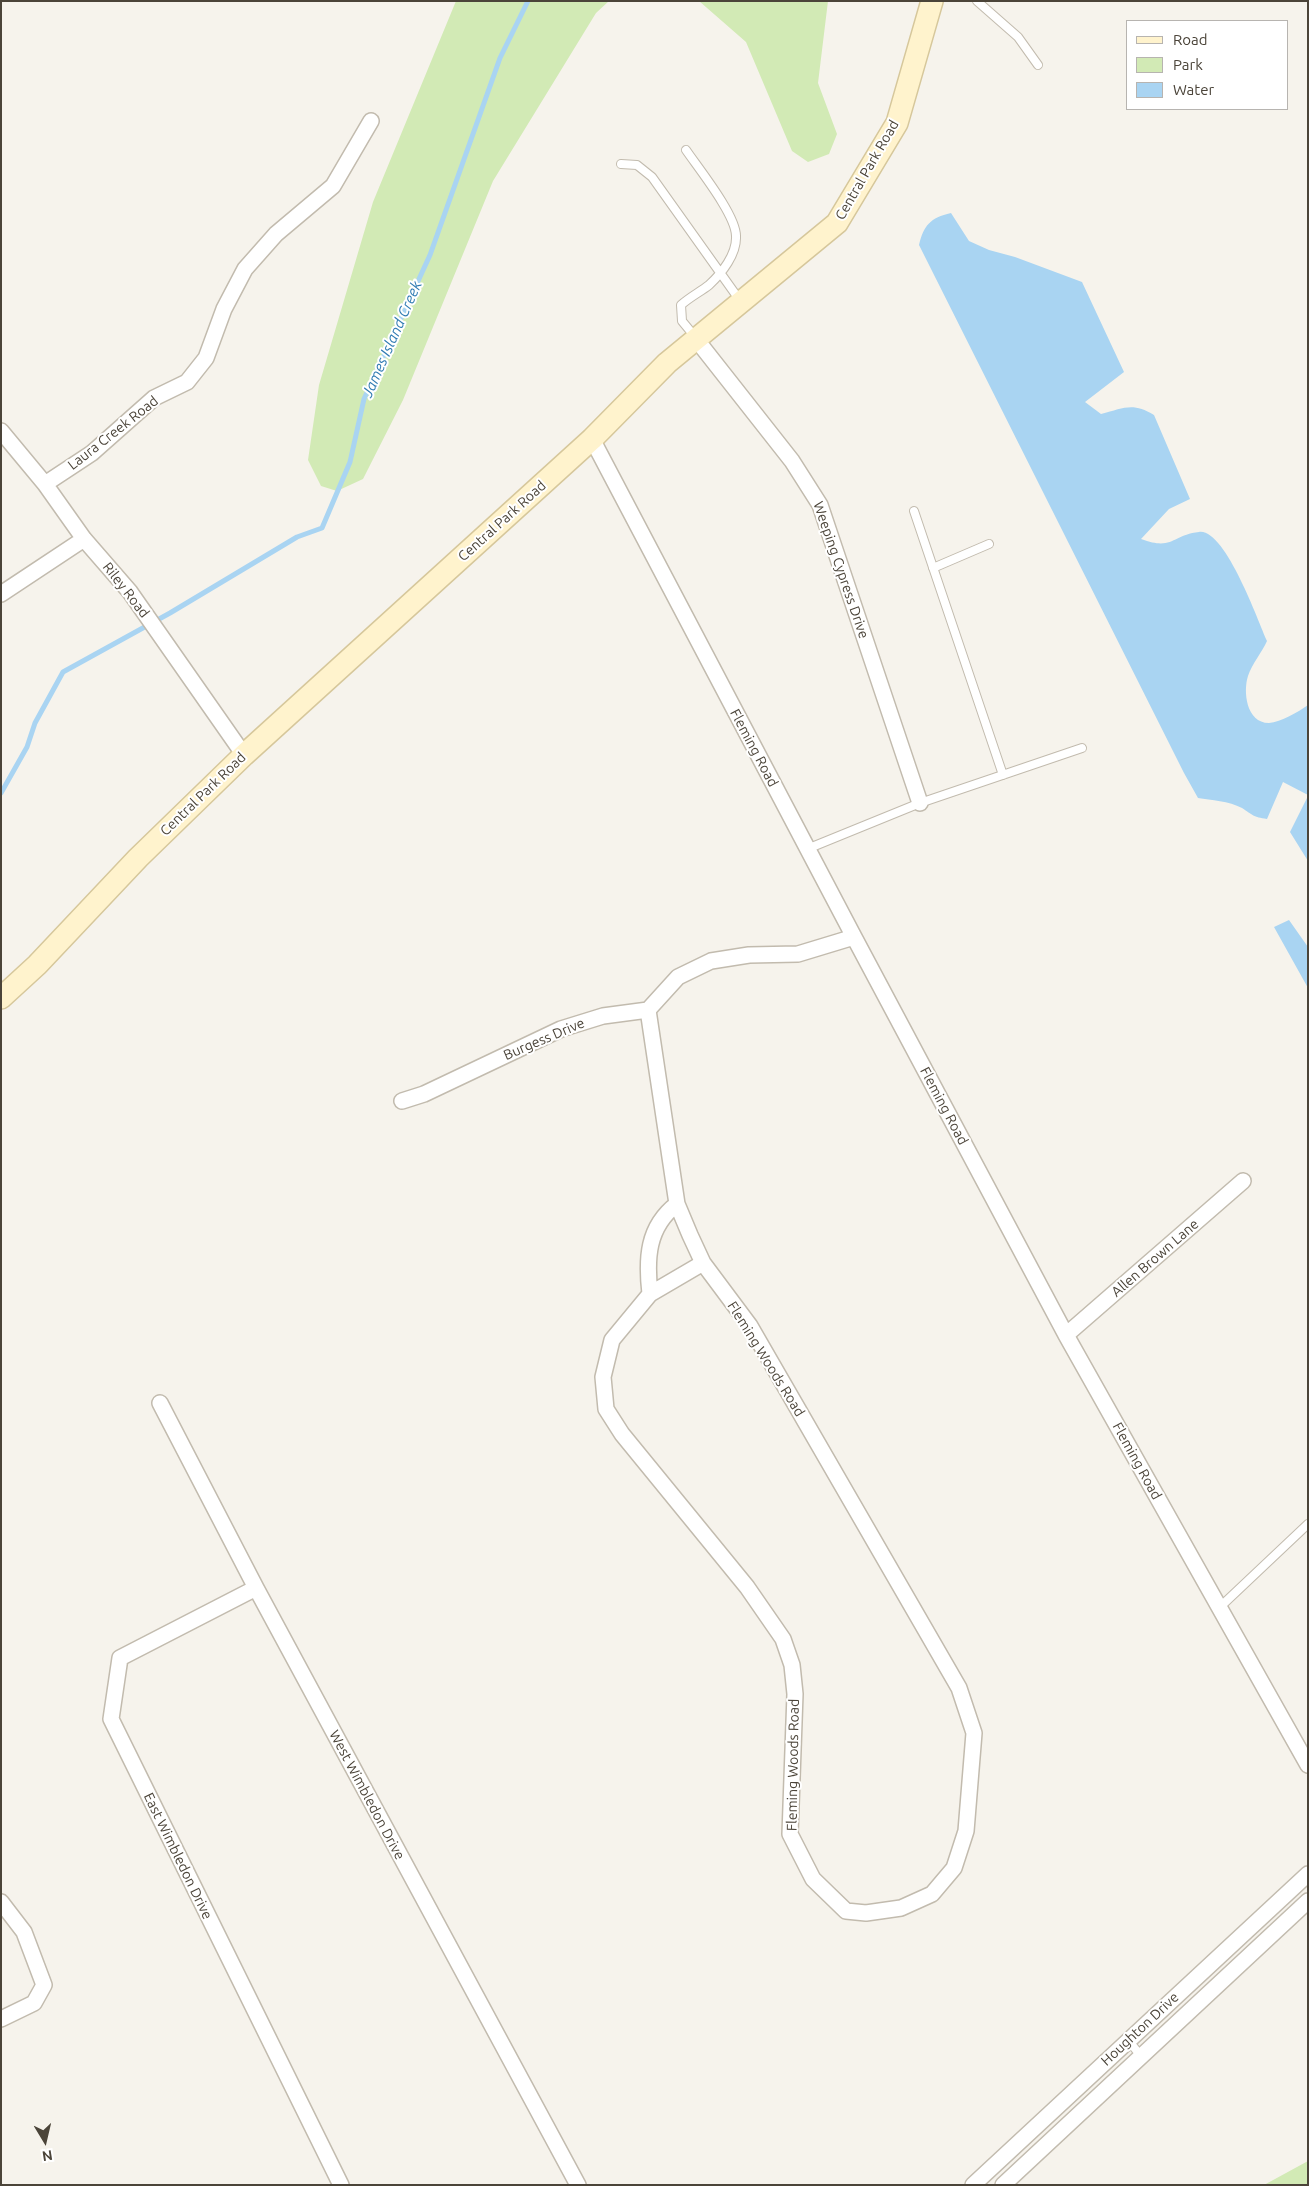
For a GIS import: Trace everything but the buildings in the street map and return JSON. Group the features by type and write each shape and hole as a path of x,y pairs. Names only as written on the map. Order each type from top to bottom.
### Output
{"street":[{"name":"Central Park Road","path":"1,998 37,965 138,858 244,755 592,439 667,363 837,223 897,123 932,1"},
{"name":"Laura Creek Road","path":"45,484 92,453 154,398 187,382 206,358 224,309 245,269 276,234 333,186 371,121"},
{"name":"Weeping Cypress Drive","path":"696,338 792,461 820,504 920,803"},
{"name":"Riley Road","path":"1,431 45,484 84,538 130,592 244,755"},
{"name":"Fleming Road","path":"592,439 854,938 1066,1335 1308,1765"},
{"path":"1,594 84,538"},
{"path":"648,1010 678,977 711,962 748,955 798,954 854,938"},
{"name":"Burgess Drive","path":"402,1102 424,1094 561,1029 603,1016 648,1010"},
{"name":"Fleming Woods Road","path":"648,1010 677,1204 703,1262 750,1326 959,1688 974,1733 966,1831 954,1868 932,1894 901,1908 866,1913 846,1910 813,1879 790,1834 795,1694 792,1665 782,1638 747,1587 622,1434 606,1409 603,1376 612,1340 650,1294 703,1262"},
{"name":"Allen Brown Lane","path":"1066,1335 1243,1180"},
{"path":"650,1294 647,1264 652,1238 664,1214 677,1204"},
{"name":"West Wimbledon Drive","path":"160,1403 256,1588 578,2185"},
{"name":"East Wimbledon Drive","path":"256,1588 120,1658 111,1720 341,2185"},
{"name":"Houghton Drive","path":"973,2185 1003,2173 1142,2056 1262,1930 1308,1874"},
{"name":"Houghton Drive","path":"1003,2173 1128,2040 1262,1930 1308,1901"},
{"path":"1,1902 24,1932 44,1985 34,2004 1,2019"}],"lane":[{"path":"977,1 1018,37 1038,65"},
{"path":"686,150 731,217 736,236 733,255 720,273 708,285 681,305 682,321 696,338"},
{"path":"621,164 637,165 652,177 742,303"},
{"path":"914,511 1003,775"},
{"path":"933,568 989,544"},
{"path":"807,849 920,803 1082,748"},
{"path":"1219,1608 1308,1524"},
{"path":"1128,2040 1142,2056"}],"green space":[{"path":"456,1 609,1 596,13 493,181 403,400 363,479 337,491 321,486 308,460 319,385 373,202"},
{"path":"699,1 828,1 818,83 837,134 829,154 808,162 792,151 746,42"},
{"path":"1308,2161 1308,2185 1264,2185"}],"water":[{"path":"951,213 969,241 989,250 1015,257 1082,282 1124,372 1085,402 1101,414 1122,408 1134,407 1154,415 1190,499 1169,509 1141,539 1166,543 1199,532 1209,535 1230,559 1267,641 1248,676 1246,697 1251,712 1261,722 1269,723 1284,719 1308,705 1308,795 1283,782 1267,819 1251,814 1231,804 1198,798 1184,773 919,245 923,232 929,223 938,217"},
{"path":"1308,796 1308,861 1290,832"},
{"path":"1289,920 1308,947 1308,988 1274,927"}],"waterway":[{"name":"James Island Creek","path":"1,793 27,747 35,723 63,672 170,613 297,537 322,528 350,462 364,399 430,255 500,58 528,1"}]}
